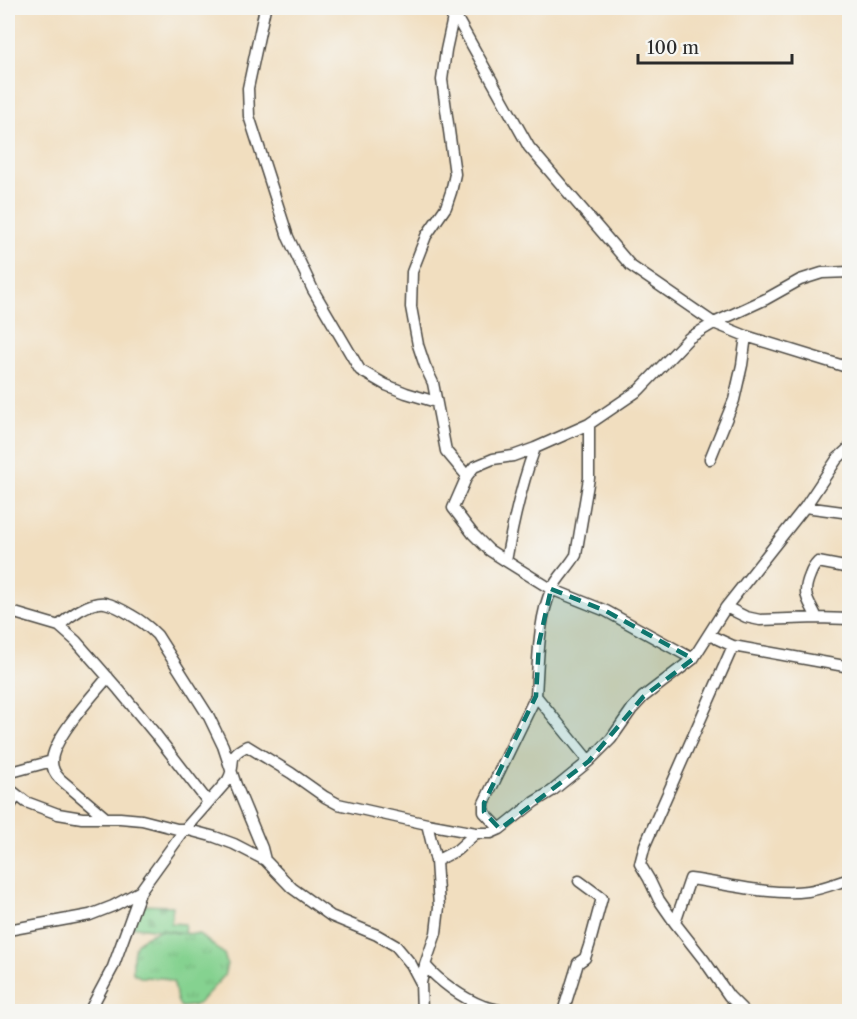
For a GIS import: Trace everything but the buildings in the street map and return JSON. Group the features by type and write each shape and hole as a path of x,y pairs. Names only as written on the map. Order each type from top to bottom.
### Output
{"street":[{"path":"265,8 248,88 249,116 288,237 313,290 360,370 386,385 436,402"},
{"path":"452,10 442,81 455,174 452,192 446,207 426,236 412,272 411,307 418,345 433,383 446,451 466,476"},
{"path":"452,10 528,147 631,266 714,323 746,336 849,368"},
{"path":"693,659 606,611 552,589 506,561 489,550 473,534 453,508 466,476 474,467 535,448 589,424 639,390 689,338 714,323 800,280 822,273 849,272"},
{"path":"710,459 734,400 746,336"},
{"path":"500,830 483,812 484,803 537,696 539,643 546,604 552,589 576,555 589,478 589,424"},
{"path":"89,1011 113,967 141,890 185,829 228,780 236,752 247,746 338,804 476,833 500,830 589,761 611,739 643,697 693,659 726,607 805,507 837,459 849,447"},
{"path":"506,561 525,473 535,448"},
{"path":"805,507 849,513"},
{"path":"817,618 805,591 814,565 818,562 849,568"},
{"path":"59,626 71,615 103,603 119,608 147,625 157,635 209,717 223,746 266,860"},
{"path":"726,607 746,617 760,620 817,618 849,620"},
{"path":"8,611 59,626 76,641 157,736 208,802"},
{"path":"709,635 733,646 849,667"},
{"path":"733,646 645,844 640,864 659,900 675,923 729,996 745,1011"},
{"path":"106,818 54,772 52,761 62,736 108,677"},
{"path":"537,696 589,761"},
{"path":"8,779 8,773 52,761"},
{"path":"8,809 12,792 26,802 58,814 82,818 142,820 225,840 266,860 292,888 332,916 377,935 396,946 411,964 421,983"},
{"path":"422,1011 421,983 436,933 439,907 436,861 427,824"},
{"path":"436,861 457,850 476,833"},
{"path":"675,923 690,879 794,892 810,891 849,879"},
{"path":"563,1011 578,963 585,958 602,898 579,881"},
{"path":"8,930 90,915 113,906 141,890"},
{"path":"425,965 433,974 466,998 484,1006 507,1011"}],"highlighted area":[{"path":"551,589 606,611 693,659 643,697 589,761 500,829 484,812 484,803 536,696 539,643"}],"green space":[{"path":"136,905 173,906 171,923 185,924 184,933 128,926"},
{"path":"162,930 199,934 224,954 227,964 224,976 199,1003 193,1006 181,1007 177,1001 173,982 163,978 140,977 133,973 133,955 137,944 146,936"}]}
